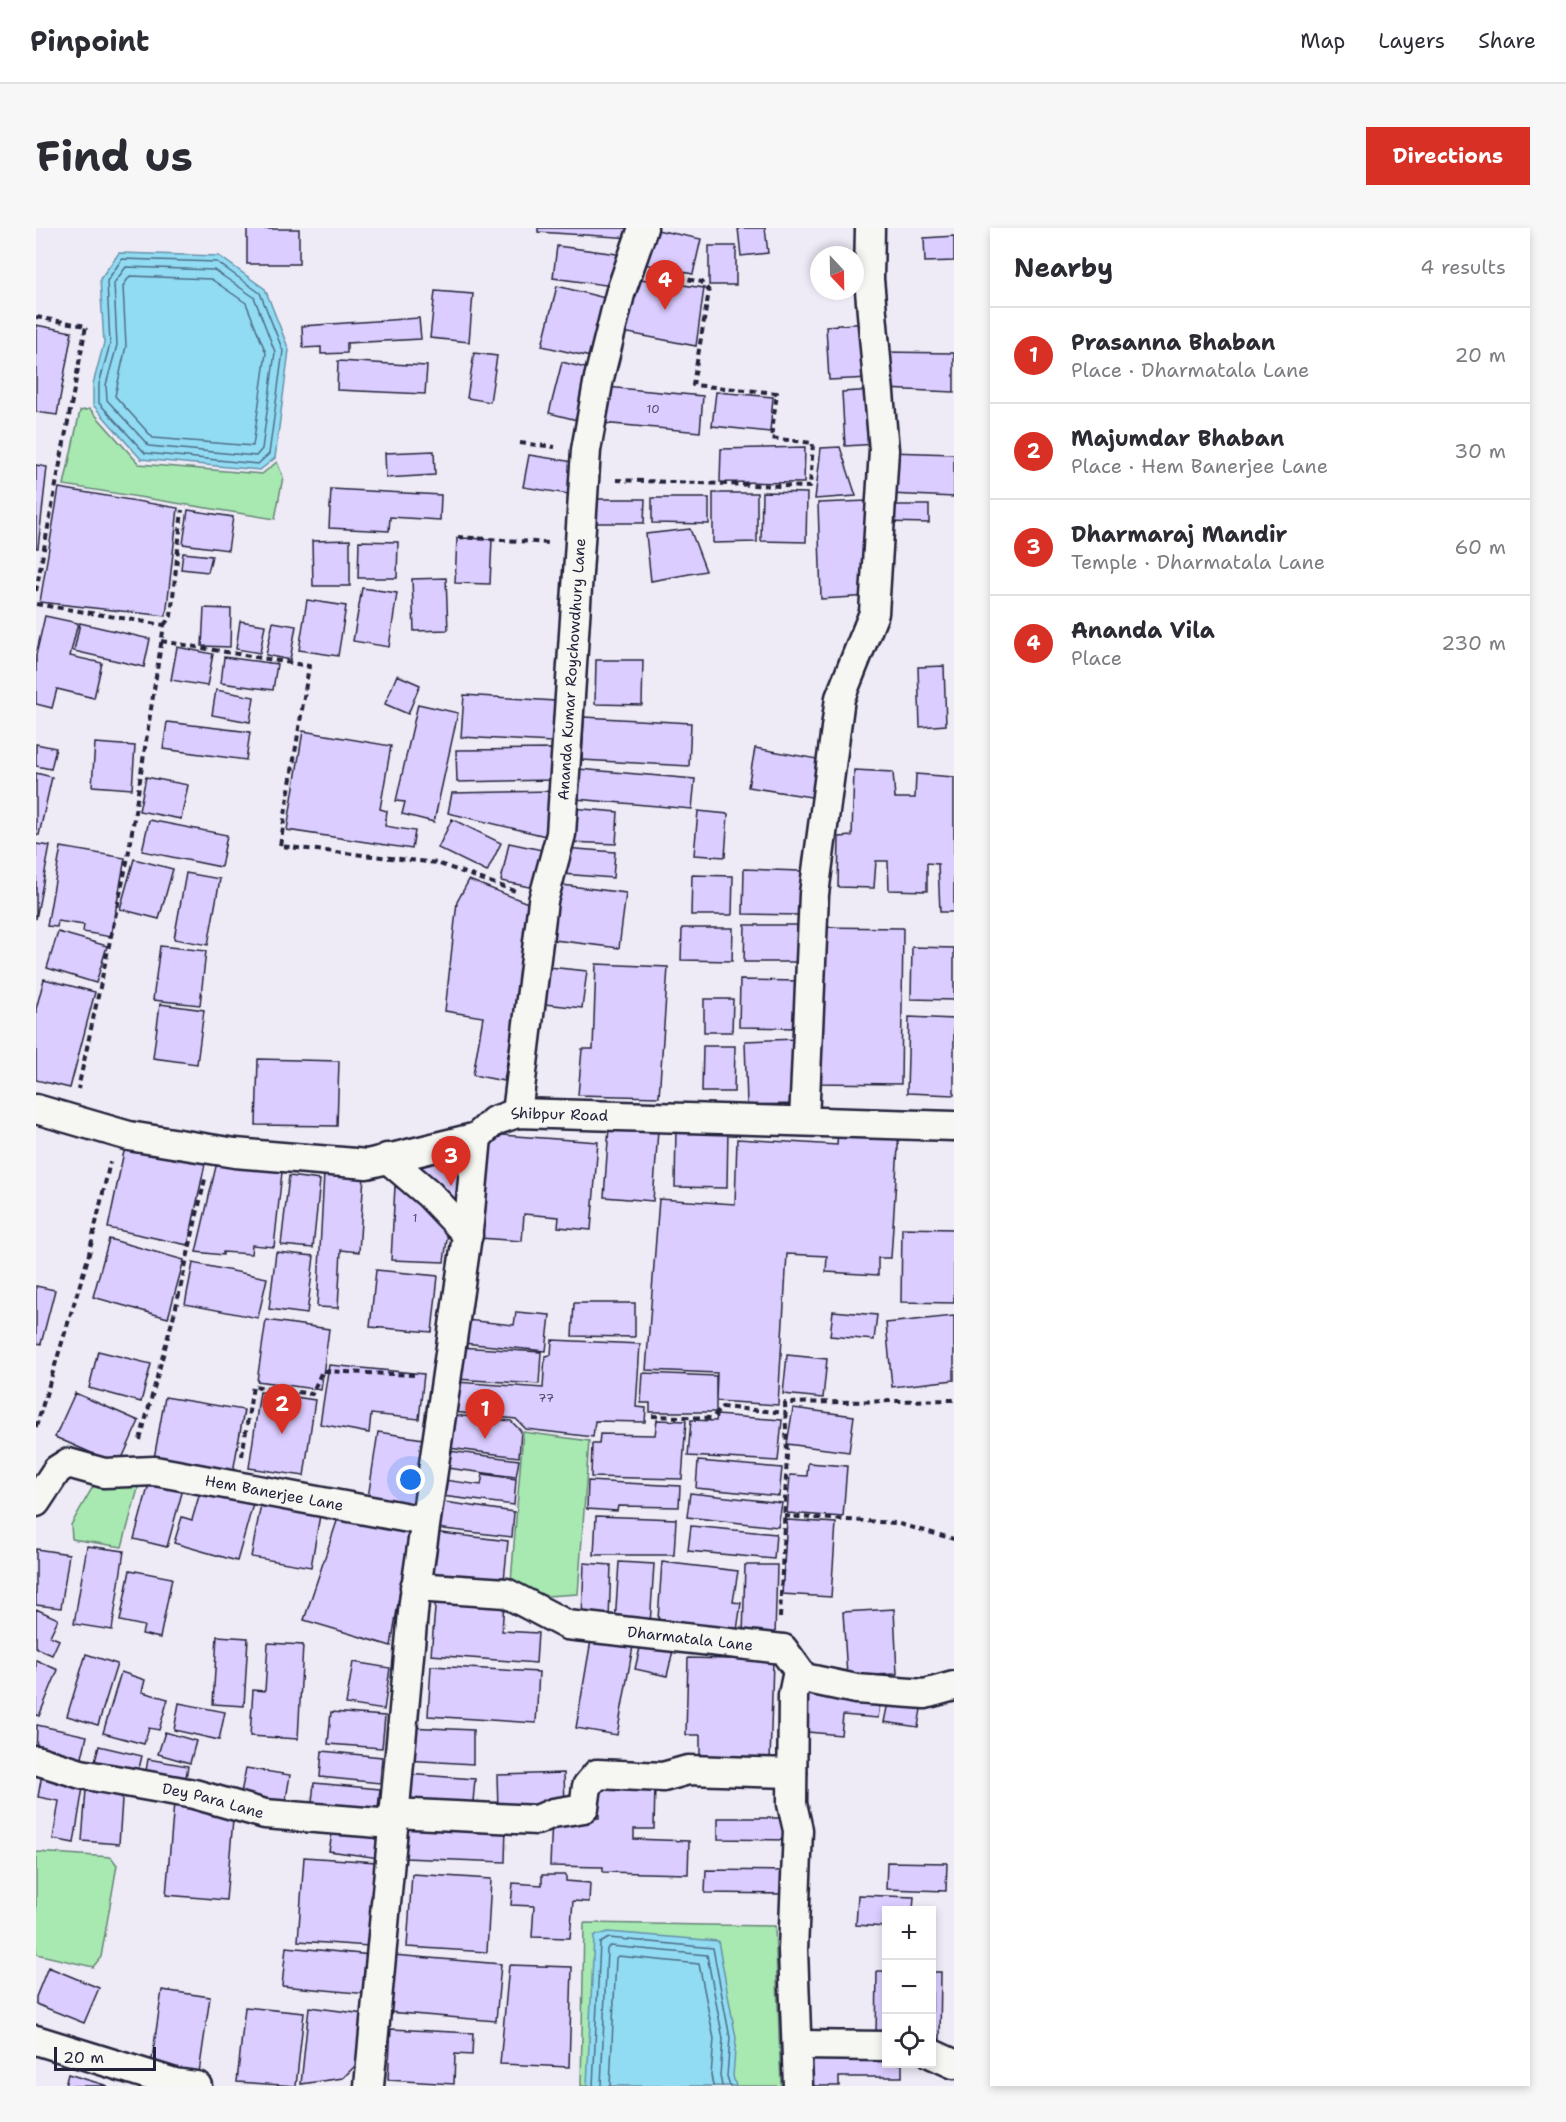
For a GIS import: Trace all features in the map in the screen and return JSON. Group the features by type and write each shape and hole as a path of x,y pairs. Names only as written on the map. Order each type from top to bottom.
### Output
{"street":[{"name":"Ananda Kumar Roychowdhury Lane","path":"516,1113 543,901 561,834 586,450 599,378 629,269 643,228"},
{"path":"804,1121 814,894 840,698 874,614 884,450 869,279 870,228"},
{"name":"Shibpur Road","path":"36,1109 117,1132 211,1149 367,1164 477,1137 494,1121 516,1113 954,1125"},
{"path":"364,2084 416,1587 468,1235 477,1137"},
{"path":"387,1158 429,1194 468,1235"},
{"name":"Hem Banerjee Lane","path":"36,1502 57,1470 68,1463 104,1473 155,1472 425,1521"},
{"name":"Dharmatala Lane","path":"416,1587 506,1593 567,1625 778,1649"},
{"path":"778,1649 783,1649 804,1678 856,1689 925,1694 954,1686"},
{"path":"798,1671 793,1695 792,1773 792,1804 798,1830 793,1950 798,2086"},
{"name":"Dey Para Lane","path":"36,1760 81,1773 194,1794 265,1814 392,1818 537,1820 553,1813 584,1809 587,1786 597,1774 663,1777 688,1770 792,1773"},
{"path":"36,2040 175,2083 197,2086"},
{"path":"797,2045 882,2046"},
{"path":"936,2056 954,2064"}],"path":[{"path":"584,478 810,488 813,443 771,438 777,393 693,385 709,291 702,282 629,269"},
{"path":"36,317 86,326 36,591"},
{"path":"72,1120 128,857 164,625 171,615 182,510"},
{"path":"458,537 580,546"},
{"path":"36,604 164,625"},
{"path":"162,641 309,666 280,846 437,863 543,901"},
{"path":"36,1427 88,1258 117,1132"},
{"path":"126,1472 176,1307 211,1149"},
{"path":"238,1486 253,1386 312,1394 322,1371 446,1376"},
{"path":"778,1649 786,1403 954,1400"},
{"path":"652,1416 712,1418 722,1407 786,1413"},
{"path":"784,1516 897,1523 954,1539"}],"green space":[{"path":"90,409 139,464 262,474 277,462 283,477 275,519 64,485 80,411"},
{"path":"523,1432 589,1441 578,1594 546,1596 511,1582"},
{"path":"95,1483 139,1485 122,1547 72,1539 71,1525"},
{"path":"36,1852 111,1857 117,1865 101,1957 93,1967 36,1954"},
{"path":"584,1923 775,1926 781,2086 581,2086"}],"water":[{"path":"119,253 219,256 265,289 289,350 275,458 260,470 141,459 93,405 93,384 104,343 100,279"},
{"path":"608,1932 718,1941 736,2038 733,2076 736,2086 587,2086 594,1936"}],"building":[{"path":"538,228 636,228 633,238 538,232"},
{"path":"738,228 765,228 768,253 741,256"},
{"path":"247,229 299,229 299,264 247,264"},
{"path":"652,229 701,239 693,274 644,264"},
{"path":"954,236 954,261 925,262 924,238"},
{"path":"557,246 617,254 613,286 553,278"},
{"path":"709,246 736,246 736,285 709,285"},
{"path":"640,279 704,288 696,346 623,332"},
{"path":"557,286 609,299 595,358 542,346"},
{"path":"435,291 473,294 469,342 430,338"},
{"path":"419,318 421,339 347,343 347,353 321,354 321,347 303,348 302,326"},
{"path":"868,323 871,378 829,380 826,326"},
{"path":"36,325 72,332 57,415 36,412"},
{"path":"883,352 954,353 954,392 884,389"},
{"path":"474,353 497,356 490,402 467,398"},
{"path":"338,361 427,366 425,394 337,390"},
{"path":"562,362 593,370 581,421 549,413"},
{"path":"606,387 703,396 700,432 602,423"},
{"path":"875,390 878,444 845,446 842,392"},
{"path":"716,392 773,397 770,432 712,426"},
{"path":"805,447 804,483 720,482 721,449"},
{"path":"840,447 856,496 815,499 821,448"},
{"path":"434,451 435,475 386,478 385,453"},
{"path":"889,452 954,454 954,497 889,494"},
{"path":"529,455 574,462 568,494 523,487"},
{"path":"36,465 47,467 38,548 36,548"},
{"path":"59,488 178,508 166,616 40,602"},
{"path":"331,489 441,495 440,520 390,517 389,531 329,528"},
{"path":"762,492 807,493 806,542 761,541"},
{"path":"713,493 757,493 757,542 713,543"},
{"path":"652,498 709,498 709,524 652,523"},
{"path":"594,499 645,499 644,523 593,523"},
{"path":"868,501 871,596 821,599 818,503"},
{"path":"885,505 929,505 929,523 884,522"},
{"path":"188,510 233,517 228,550 183,544"},
{"path":"690,529 706,571 651,581 646,534"},
{"path":"457,538 492,539 490,584 455,583"},
{"path":"350,540 350,586 313,586 312,541"},
{"path":"359,541 398,542 397,578 358,578"},
{"path":"183,553 212,556 208,572 181,569"},
{"path":"446,578 448,630 414,631 412,579"},
{"path":"362,588 397,593 389,647 353,641"},
{"path":"307,600 346,606 338,656 299,650"},
{"path":"204,608 231,609 230,647 202,646"},
{"path":"45,616 78,623 70,656 102,663 94,698 57,689 52,708 36,704 36,655"},
{"path":"240,621 265,625 260,653 236,649"},
{"path":"273,622 296,626 290,660 266,655"},
{"path":"80,623 150,639 144,667 74,651"},
{"path":"177,647 213,654 207,686 171,680"},
{"path":"224,657 277,664 273,690 221,683"},
{"path":"596,660 643,660 642,705 595,704"},
{"path":"944,666 946,725 920,727 918,667"},
{"path":"397,675 420,685 408,714 385,704"},
{"path":"216,690 254,697 250,722 212,715"},
{"path":"464,695 555,701 552,742 461,737"},
{"path":"418,704 458,713 434,822 402,814 405,802 396,801"},
{"path":"584,717 691,723 689,766 582,760"},
{"path":"167,722 250,732 246,760 163,749"},
{"path":"303,731 391,746 380,809 387,811 385,826 415,831 412,849 287,830"},
{"path":"95,743 135,746 132,789 92,786"},
{"path":"36,744 56,748 51,769 36,766"},
{"path":"755,748 823,760 817,798 748,787"},
{"path":"554,749 554,780 457,782 456,750"},
{"path":"578,769 695,779 692,809 576,799"},
{"path":"854,770 893,772 895,798 915,798 916,774 954,777 954,912 940,912 938,864 927,863 927,891 889,890 888,861 876,861 874,888 838,887 839,837 852,836"},
{"path":"36,773 52,777 39,835 36,834"},
{"path":"146,777 188,785 181,819 139,811"},
{"path":"551,791 546,836 448,813 452,793"},
{"path":"571,808 618,812 616,844 569,842"},
{"path":"698,811 728,814 725,857 694,855"},
{"path":"452,819 501,843 487,872 438,848"},
{"path":"149,820 227,835 221,867 142,851"},
{"path":"509,843 547,851 539,889 501,881"},
{"path":"36,844 50,846 36,919"},
{"path":"61,847 125,858 111,937 83,932 84,925 58,921 57,927 47,926"},
{"path":"564,848 615,852 613,878 562,874"},
{"path":"134,859 173,869 159,919 120,909"},
{"path":"744,869 801,871 799,915 743,914"},
{"path":"186,873 220,879 208,945 174,939"},
{"path":"692,875 733,876 732,915 691,915"},
{"path":"469,880 533,905 504,1081 473,1075 483,1017 445,1011 457,902"},
{"path":"554,884 626,893 619,948 546,939"},
{"path":"745,925 801,925 801,962 744,962"},
{"path":"817,927 903,928 901,1084 814,1083"},
{"path":"682,928 733,928 732,961 681,960"},
{"path":"58,932 107,946 96,983 47,968"},
{"path":"160,946 206,951 200,1005 153,1000"},
{"path":"912,947 954,948 954,1000 911,999"},
{"path":"596,964 668,967 659,1097 578,1095 582,1049 593,1049"},
{"path":"539,966 587,971 582,1008 535,1003"},
{"path":"44,979 95,992 70,1088 36,1080 36,1009"},
{"path":"740,980 800,981 798,1028 739,1027"},
{"path":"704,999 733,999 732,1032 704,1032"},
{"path":"160,1004 204,1010 197,1064 153,1058"},
{"path":"909,1017 954,1019 954,1095 907,1093"},
{"path":"798,1039 800,1104 747,1105 745,1041"},
{"path":"703,1046 735,1046 734,1092 702,1092"},
{"path":"258,1059 339,1061 337,1126 256,1125"},
{"path":"609,1127 658,1130 653,1201 604,1197"},
{"path":"676,1127 728,1127 727,1188 675,1187"},
{"path":"838,1128 899,1131 891,1258 878,1258 878,1275 826,1272 827,1256 787,1254 778,1405 716,1401 717,1373 646,1370 659,1199 735,1204 737,1139 837,1145"},
{"path":"488,1134 598,1142 591,1230 558,1227 559,1217 524,1214 522,1241 480,1238"},
{"path":"126,1142 206,1159 188,1245 108,1228"},
{"path":"468,1150 464,1210 410,1161"},
{"path":"217,1162 282,1172 274,1247 252,1245 251,1254 223,1252 223,1255 196,1252"},
{"path":"324,1173 364,1175 359,1252 341,1250 338,1308 317,1307"},
{"path":"289,1176 320,1180 313,1248 281,1245"},
{"path":"395,1186 424,1204 448,1232 444,1262 391,1260"},
{"path":"902,1228 954,1229 954,1303 901,1302"},
{"path":"109,1239 184,1260 168,1318 93,1297"},
{"path":"276,1252 314,1256 307,1314 269,1309"},
{"path":"193,1263 267,1278 258,1318 185,1304"},
{"path":"376,1270 438,1276 432,1332 370,1327"},
{"path":"36,1286 55,1290 41,1344 36,1343"},
{"path":"574,1303 635,1303 635,1337 572,1336"},
{"path":"833,1311 877,1315 874,1340 830,1336"},
{"path":"516,1312 550,1315 546,1351 463,1343 466,1320 514,1325"},
{"path":"954,1316 954,1380 892,1387 886,1323"},
{"path":"266,1320 329,1329 321,1390 257,1381"},
{"path":"552,1340 640,1344 636,1407 646,1408 645,1422 595,1421 593,1437 526,1429 516,1419 454,1412 456,1382 543,1388 545,1356 551,1355"},
{"path":"458,1347 541,1352 539,1384 456,1379"},
{"path":"98,1351 151,1364 141,1402 89,1388"},
{"path":"787,1355 827,1359 823,1398 783,1394"},
{"path":"329,1365 424,1374 419,1419 371,1414 369,1433 320,1424"},
{"path":"643,1373 716,1376 716,1412 650,1412 650,1403 641,1403"},
{"path":"260,1392 315,1400 304,1476 249,1468"},
{"path":"75,1393 139,1421 119,1465 55,1437"},
{"path":"165,1397 244,1410 232,1478 153,1464"},
{"path":"793,1408 854,1416 849,1452 787,1444"},
{"path":"453,1415 511,1421 521,1431 519,1457 449,1448"},
{"path":"717,1415 782,1420 778,1461 688,1456 691,1420 716,1421"},
{"path":"657,1420 686,1421 682,1479 591,1477 592,1444 599,1444 600,1434 655,1435"},
{"path":"378,1432 423,1439 413,1505 368,1498"},
{"path":"449,1451 519,1460 516,1477 447,1468"},
{"path":"698,1461 782,1468 779,1496 696,1488"},
{"path":"808,1463 847,1466 843,1517 787,1513 790,1475 807,1476"},
{"path":"483,1474 516,1479 514,1505 442,1496 444,1480 481,1485"},
{"path":"150,1480 183,1489 167,1547 134,1539"},
{"path":"588,1481 680,1486 679,1507 618,1506 617,1511 587,1509"},
{"path":"201,1489 253,1504 237,1561 174,1543 182,1517 192,1520"},
{"path":"690,1493 782,1503 778,1527 687,1517"},
{"path":"437,1501 514,1512 512,1537 436,1528"},
{"path":"261,1504 320,1515 311,1567 251,1557"},
{"path":"596,1516 676,1519 674,1555 594,1555"},
{"path":"338,1518 410,1529 391,1646 304,1620"},
{"path":"787,1520 836,1523 831,1597 782,1594"},
{"path":"691,1526 776,1534 774,1559 688,1551"},
{"path":"433,1532 508,1541 503,1590 427,1583"},
{"path":"87,1546 124,1551 112,1630 74,1624"},
{"path":"36,1549 69,1554 61,1608 36,1605"},
{"path":"619,1562 654,1564 650,1625 615,1624"},
{"path":"662,1562 738,1571 733,1602 741,1603 737,1630 658,1619"},
{"path":"584,1563 611,1565 609,1620 582,1619"},
{"path":"745,1565 777,1565 775,1637 743,1636"},
{"path":"130,1570 172,1578 160,1638 142,1634 144,1626 120,1621"},
{"path":"436,1597 504,1602 502,1631 538,1633 536,1663 431,1655"},
{"path":"36,1609 58,1619 50,1636 59,1640 52,1655 36,1648"},
{"path":"894,1609 897,1674 847,1676 843,1612"},
{"path":"592,1634 634,1641 617,1735 576,1728"},
{"path":"643,1635 675,1642 667,1676 635,1669"},
{"path":"217,1636 248,1638 244,1706 213,1704"},
{"path":"268,1643 303,1645 298,1739 250,1736 253,1690 265,1691"},
{"path":"86,1654 117,1664 98,1725 67,1716"},
{"path":"688,1658 773,1660 770,1763 700,1756 700,1735 686,1735"},
{"path":"36,1660 58,1670 39,1716 36,1715"},
{"path":"353,1662 390,1668 384,1710 346,1704"},
{"path":"431,1666 539,1672 536,1723 428,1716"},
{"path":"121,1672 145,1680 142,1692 168,1699 159,1730 149,1728 144,1744 103,1733"},
{"path":"800,1690 881,1698 878,1718 843,1715 841,1735 796,1731"},
{"path":"889,1698 922,1703 918,1727 884,1722"},
{"path":"179,1703 225,1712 219,1740 174,1730"},
{"path":"331,1712 385,1716 382,1748 328,1744"},
{"path":"37,1725 87,1736 80,1766 36,1755"},
{"path":"407,1727 473,1730 473,1764 405,1760"},
{"path":"165,1732 196,1741 190,1763 158,1754"},
{"path":"99,1746 142,1756 136,1781 92,1773"},
{"path":"322,1751 382,1757 380,1783 320,1777"},
{"path":"148,1759 188,1766 184,1789 144,1783"},
{"path":"246,1768 290,1775 284,1811 239,1803"},
{"path":"564,1773 565,1808 498,1810 497,1775"},
{"path":"42,1774 84,1781 74,1843 53,1839 59,1801 38,1797"},
{"path":"406,1774 475,1779 472,1813 403,1808"},
{"path":"87,1777 123,1785 119,1844 82,1841"},
{"path":"314,1783 380,1789 377,1818 311,1812"},
{"path":"599,1784 655,1785 654,1829 634,1829 634,1839 689,1841 688,1874 603,1872 603,1867 550,1866 552,1817 599,1818"},
{"path":"174,1803 234,1808 226,1900 166,1895"},
{"path":"718,1818 790,1818 790,1840 718,1839"},
{"path":"406,1821 506,1825 505,1862 404,1858"},
{"path":"334,1822 383,1828 379,1858 329,1851"},
{"path":"304,1857 376,1862 369,1946 298,1941"},
{"path":"887,1862 947,1863 946,1891 886,1889"},
{"path":"706,1870 786,1871 785,1894 705,1893"},
{"path":"412,1874 491,1879 487,1952 407,1947"},
{"path":"542,1875 566,1875 566,1881 590,1883 589,1902 573,1901 570,1938 532,1937 534,1906 511,1905 513,1883 542,1885"},
{"path":"858,1895 914,1897 913,1906 882,1906 882,1927 856,1925"},
{"path":"286,1947 372,1955 368,1994 282,1986"},
{"path":"393,1955 501,1964 496,2021 388,2012"},
{"path":"509,1965 572,1967 569,2067 500,2064"},
{"path":"48,1967 99,1988 84,2023 36,2004 36,1997"},
{"path":"877,1971 882,1971 882,2039 876,2039"},
{"path":"936,1972 941,1972 940,2039 936,2039"},
{"path":"162,1990 210,1997 199,2073 151,2066"},
{"path":"245,2007 304,2013 296,2086 237,2082"},
{"path":"309,2007 364,2014 361,2060 343,2078 301,2084"},
{"path":"391,2029 473,2033 472,2055 455,2054 454,2084 388,2080"},
{"path":"882,2050 882,2068 902,2068 902,2077 839,2077 839,2086 807,2086 807,2051"},
{"path":"68,2074 108,2086 65,2086"}],"place":[{"name":"Ananda Vila","path":"665,310"},
{"name":"Dharmaraj Mandir","path":"451,1186"},
{"name":"Majumdar Bhaban","path":"282,1434"},
{"name":"Prasanna Bhaban","path":"485,1439"}]}
